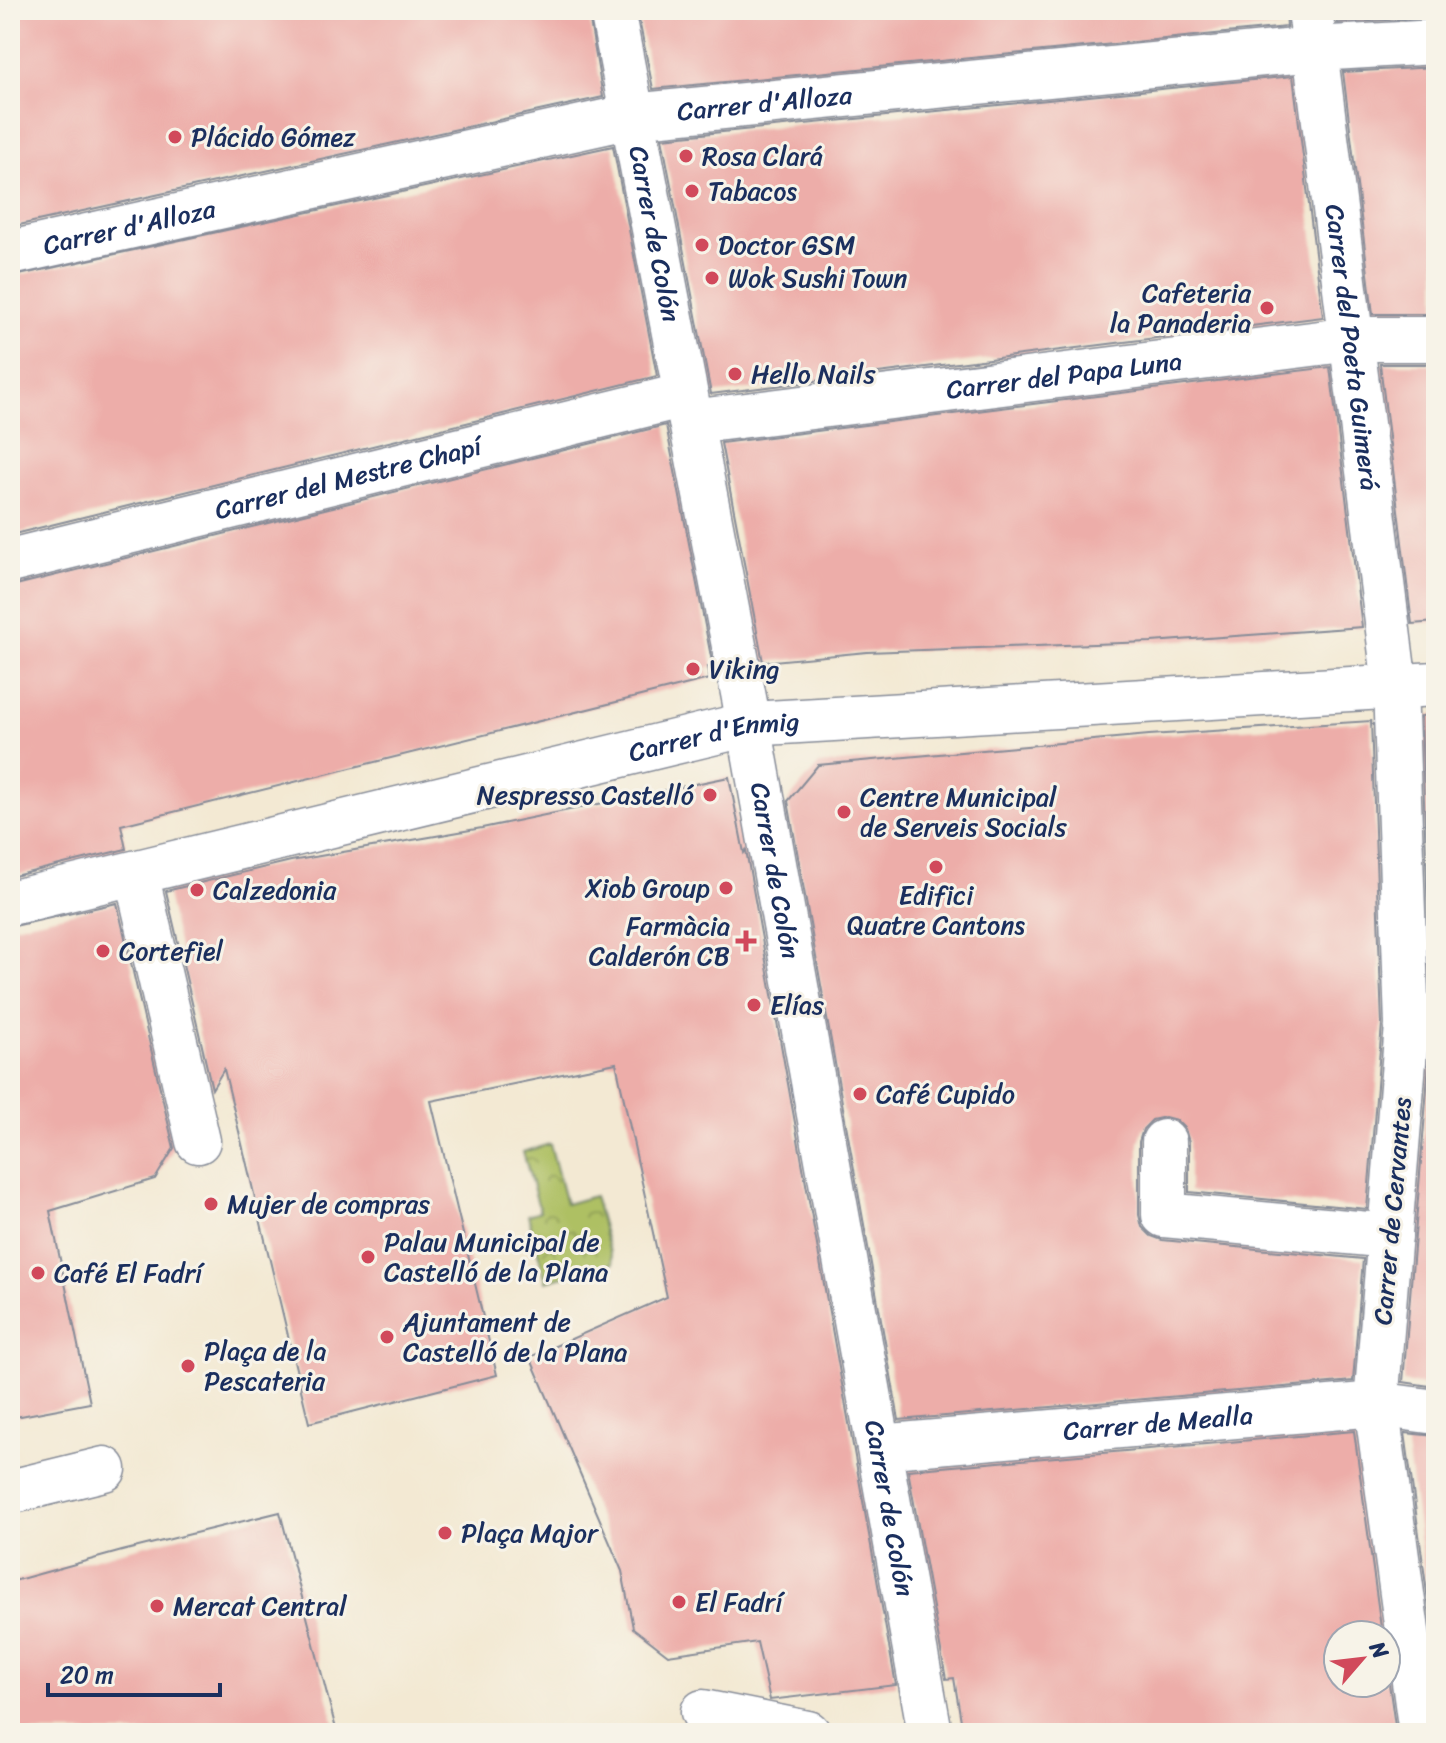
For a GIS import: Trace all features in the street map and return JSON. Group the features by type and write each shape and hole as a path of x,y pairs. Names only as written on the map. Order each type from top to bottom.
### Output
{"street":[{"name":"Carrer de Colón","path":"612,10 749,724 930,1733"},
{"name":"Carrer d'Alloza","path":"10,253 632,116 1312,30 1436,42"},
{"name":"Carrer del Poeta Guimerá","path":"1312,30 1352,339 1416,685"},
{"name":"Carrer del Papa Luna","path":"688,408 1352,339 1436,339"},
{"name":"Carrer del Mestre Chapí","path":"10,561 688,408"},
{"name":"Carrer d'Enmig","path":"10,903 749,724 1416,685"},
{"name":"Carrer de Cervantes","path":"1416,685 1422,1028 1390,1236 1376,1404 1421,1733"},
{"path":"136,873 198,1141"},
{"path":"1164,1142 1164,1215 1390,1236"},
{"name":"Carrer de Mealla","path":"879,1447 1376,1404 1436,1412"},
{"path":"10,1492 104,1469"},
{"path":"703,1712 808,1733"}],"green space":[{"path":"550,1144 566,1204 594,1196 613,1263 546,1281 528,1215 540,1211 523,1152"}],"building":[{"path":"10,10 588,10 603,97 10,227"},
{"path":"637,10 1286,10 1287,27 653,89"},
{"path":"1335,10 1436,10 1436,17 1337,23"},
{"path":"1436,67 1436,314 1373,314 1343,72"},
{"path":"1293,76 1323,317 711,394 662,138"},
{"path":"613,146 657,376 10,535 10,277"},
{"path":"1380,364 1436,364 1436,622 1412,624"},
{"path":"1330,367 1362,627 1151,642 867,652 763,662 721,443"},
{"path":"666,425 713,667 707,667 709,679 121,825 126,849 10,877 10,585"},
{"path":"1436,714 1436,1387 1403,1382 1432,1027 1421,716"},
{"path":"1371,721 1382,1024 1367,1209 1189,1192 1189,1142 1185,1129 1176,1120 1165,1117 1152,1120 1143,1129 1139,1142 1139,1215 1142,1227 1151,1236 1162,1240 1363,1259 1353,1381 899,1420 788,801 818,765 1149,735"},
{"path":"729,777 744,853 746,850 896,1685 770,1700 757,1642 668,1655 633,1628 622,1571 530,1357 667,1297 616,1063 431,1101 497,1375 309,1423 224,1069 212,1089 166,891 291,861 482,828"},
{"path":"117,903 174,1148 155,1179 50,1211 90,1403 10,1418 10,927"},
{"path":"1354,1431 1380,1619 1322,1619 1322,1699 1391,1699 1396,1733 963,1733 954,1678 946,1679 908,1470"},
{"path":"1405,1433 1436,1436 1436,1658"},
{"name":"Mercat Central","path":"280,1512 337,1733 10,1733 10,1582"}],"place":[{"name":"Plácido Gómez","path":"175,137"},
{"name":"Rosa Clará","path":"686,156"},
{"name":"Tabacos","path":"692,191"},
{"name":"Doctor GSM","path":"702,245"},
{"name":"Wok Sushi Town","path":"712,278"},
{"name":"Cafeteria la Panaderia","path":"1267,308"},
{"name":"Hello Nails","path":"735,374"},
{"name":"Viking","path":"693,669"},
{"name":"Nespresso Castelló","path":"710,795"},
{"name":"Centre Municipal de Serveis Socials","path":"844,812"},
{"name":"Edifici Quatre Cantons","path":"936,867"},
{"name":"Xiob Group","path":"726,888"},
{"name":"Calzedonia","path":"197,890"},
{"name":"Farmàcia Calderón CB","path":"746,941"},
{"name":"Cortefiel","path":"103,951"},
{"name":"Elías","path":"754,1005"},
{"name":"Café Cupido","path":"860,1094"},
{"name":"Mujer de compras","path":"211,1204"},
{"name":"Palau Municipal de Castelló de la Plana","path":"368,1257"},
{"name":"Café El Fadrí","path":"38,1273"},
{"name":"Ajuntament de Castelló de la Plana","path":"387,1337"},
{"name":"Plaça de la Pescateria","path":"188,1366"},
{"name":"Plaça Major","path":"445,1533"},
{"name":"El Fadrí","path":"679,1602"},
{"name":"Mercat Central","path":"157,1606"}]}
